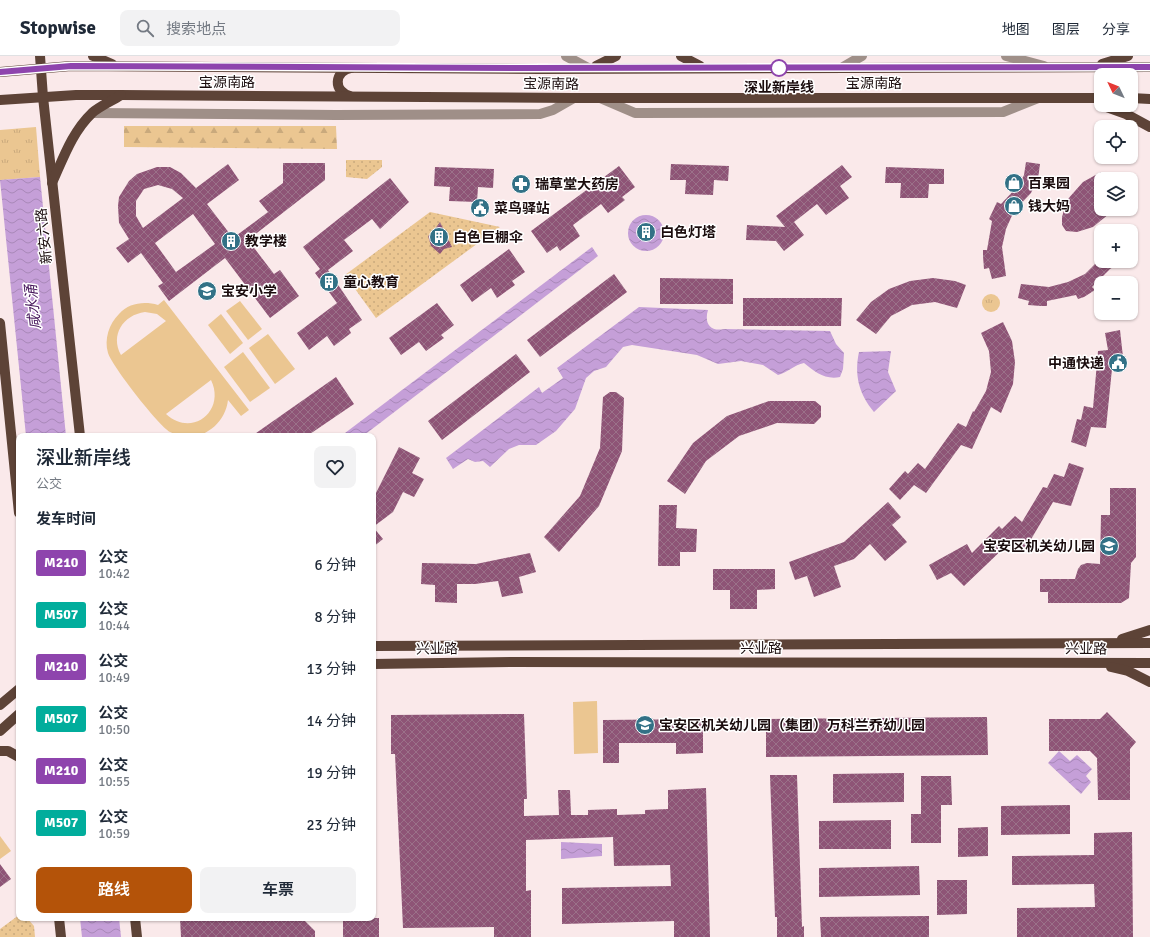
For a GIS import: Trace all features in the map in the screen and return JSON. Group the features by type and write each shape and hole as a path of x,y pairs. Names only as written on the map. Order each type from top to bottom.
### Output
{"main road":[{"name":"新安六路","path":"40,56 52,183 80,433"},
{"path":"93,56 120,67"},
{"path":"589,68 616,56"},
{"path":"681,56 695,64 714,68"},
{"path":"1087,68 1128,56"},
{"name":"宝源南路","path":"0,72 42,68 120,67 1150,67"},
{"path":"350,96 342,92 338,84 338,80 342,72 353,68"},
{"name":"宝源南路","path":"0,100 43,96 121,95 574,98 1094,98"},
{"path":"52,183 70,142 93,113 121,95"},
{"path":"1074,98 1094,103"},
{"path":"1138,98 1150,99"},
{"path":"1120,112 1137,118 1150,127"},
{"path":"0,323 16,482"},
{"path":"1095,643 1129,638 1150,630"},
{"name":"兴业路","path":"376,646 1150,643"},
{"path":"489,645 484,648 481,654 483,659 489,663"},
{"path":"1092,663 1128,671 1150,682"},
{"name":"兴业路","path":"376,664 1150,663"},
{"path":"0,705 16,692"},
{"path":"0,731 16,717"},
{"path":"0,751 8,751 16,755"},
{"path":"59,921 61,937"},
{"path":"135,921 137,937"}],"street":[{"path":"566,56 589,68"},
{"path":"843,56 843,67"},
{"path":"843,67 862,56"},
{"path":"1006,56 1050,67"},
{"path":"600,98 626,111 643,114 1003,112 1041,97"},
{"path":"93,113 336,115 540,114 553,110 574,98"}],"green space":[{"path":"124,126 336,126 337,149 124,147"},
{"path":"36,127 40,177 0,180 0,130"},
{"path":"346,160 382,160 382,167 367,179 346,177"},
{"path":"430,212 500,227 376,318 345,275"},
{"path":"991,294 997,297 1000,303 997,309 991,312 985,309 982,303 985,297"},
{"path":"164,300 249,410 241,416 228,400 226,410 221,418 215,426 204,433 172,433 156,419 136,395 111,360 107,348 108,332 115,318 127,307 147,303 158,305","holes":["145,312 157,314 166,321 121,355 117,340 118,333 125,322 130,317 137,314","211,380 214,391 214,402 210,411 204,418 196,422 186,423 176,421 166,414"]},
{"path":"240,301 262,329 248,340 226,311"},
{"path":"221,314 243,343 230,354 208,325"},
{"path":"268,334 295,369 275,384 249,348"},
{"path":"243,352 270,388 250,402 224,367"},
{"path":"597,701 598,753 574,754 573,702"},
{"path":"0,836 11,851 0,859"},
{"path":"16,917 16,921 30,921 34,926 35,937 0,937 0,929"}],"water":[{"name":"咸水涌","path":"40,177 66,433 26,433 0,180"},
{"path":"646,215 656,218 661,223 664,233 661,243 656,248 646,251 636,248 631,243 628,233 631,223 636,218"},
{"path":"592,247 598,256 367,433 345,433"},
{"path":"639,307 708,310 707,319 709,326 719,330 830,331 836,344 844,353 843,369 840,377 835,378 816,372 804,363 778,375 763,365 741,361 718,364 697,355 632,345 623,347 606,367 594,371 586,378 575,409 556,431 536,445 519,445 509,449 490,467 483,461 475,462 468,459 453,469 446,458 539,387 542,393 563,378 557,368"},
{"path":"891,351 888,372 896,391 874,412 861,391 859,384 857,369 859,352"},
{"path":"1059,751 1070,761 1077,755 1092,769 1086,776 1091,782 1081,794 1048,763"},
{"path":"561,842 602,844 602,856 561,859"},
{"path":"80,921 119,921 121,937 82,937"}],"building":[{"path":"1026,162 1040,164 1038,179 1031,193 1014,211 1006,229 1002,247 1006,276 992,279 989,268 984,269 983,256 983,250 987,250 992,221 989,219 997,202 1001,204 1018,186 1024,175"},
{"name":"教学楼","path":"283,163 325,163 325,180 248,240 274,274 280,270 299,296 270,318 225,258 169,301 158,286 163,283 141,253 128,263 116,248 129,239 119,223 119,197 129,181 137,174 157,167 170,167 181,173 196,188 228,164 239,180 207,204 233,238 268,212 259,201 283,183","holes":["158,185 172,189 183,198 143,228 136,216 136,201 144,189","193,214 215,244 176,272 155,243"]},
{"path":"671,164 729,166 728,181 714,180 713,195 685,194 686,180 670,180"},
{"path":"842,165 852,177 840,186 849,198 826,215 817,204 794,222 804,235 784,251 776,241 746,240 747,225 785,227 776,216"},
{"path":"619,166 635,187 622,197 625,200 608,213 601,204 573,225 580,236 560,251 557,246 547,253 531,231"},
{"path":"435,167 494,169 493,188 478,187 477,202 449,201 450,187 434,186"},
{"path":"886,167 944,169 944,184 929,184 928,198 900,198 901,183 885,183"},
{"path":"1094,176 1094,216 1106,216 1097,224 1094,224 1093,227 1077,232 1066,231 1062,225 1062,217 1067,200 1083,182"},
{"path":"390,178 409,202 380,229 372,219 344,240 353,251 328,270 362,320 349,329 351,333 334,346 327,336 309,350 297,333 337,303 315,273 320,269 303,247"},
{"name":"白色巨棚伞","path":"440,222 452,247 444,249 440,254 431,246 428,236"},
{"name":"白色灯塔","path":"644,229 648,229 650,233 648,237 644,237 642,235 642,231"},
{"path":"509,249 525,272 512,281 515,285 497,298 491,288 472,302 460,285"},
{"path":"1094,265 1094,268 1112,268 1103,276 1094,276 1094,285 1092,287 1094,291 1078,299 1076,295 1047,301 1047,306 1041,306 1028,305 1029,301 1018,298 1021,284 1049,287 1068,282 1085,274"},
{"path":"614,274 627,292 540,357 527,340"},
{"path":"660,278 733,279 733,304 660,304"},
{"path":"933,278 955,281 966,285 957,308 935,302 912,305 891,316 876,334 856,320 871,302 889,289 910,281"},
{"path":"743,298 842,298 841,326 743,326"},
{"path":"437,303 454,325 441,335 444,338 426,351 419,342 401,355 389,338"},
{"path":"1003,322 1012,341 1015,362 1013,384 1001,413 991,407 972,449 961,445 926,493 914,485 900,500 889,489 905,471 908,474 918,463 925,469 958,423 966,427 973,411 974,412 986,391 991,372 989,351 981,333"},
{"path":"1120,330 1124,366 1112,369 1106,428 1091,427 1086,447 1071,442 1077,419 1081,420 1084,406 1093,408 1098,351 1108,350 1105,333"},
{"path":"516,354 530,372 442,440 428,421"},
{"path":"336,377 354,404 311,433 256,433"},
{"path":"610,392 616,392 624,398 622,451 599,506 559,552 544,537 580,496 600,448 603,397"},
{"path":"769,401 815,401 821,406 821,417 814,424 777,423 739,436 706,461 685,494 667,481 693,443 727,416"},
{"path":"399,447 420,458 412,473 424,479 414,497 403,492 393,512 376,525 376,493"},
{"path":"1069,463 1084,468 1071,506 1053,502 1023,553 1008,544 964,586 951,573 937,580 929,565 967,544 972,553 999,526 1002,529 1015,516 1022,522 1043,487 1047,488 1054,474 1064,477"},
{"path":"1110,488 1136,488 1136,557 1131,563 1129,598 1121,603 1048,603 1048,592 1040,592 1040,579 1075,579 1081,565 1087,563 1100,564 1101,515 1110,515"},
{"path":"888,502 901,517 892,525 907,542 885,561 870,544 854,559 834,566 841,587 814,597 807,576 795,580 789,562 844,542"},
{"path":"659,505 677,505 676,528 697,529 696,552 680,552 680,566 658,566"},
{"path":"376,531 383,539 376,545"},
{"path":"530,553 536,572 519,577 523,593 502,597 498,581 475,584 457,584 457,603 435,602 435,585 421,584 422,563 476,564"},
{"path":"713,569 775,569 775,589 757,590 757,609 730,609 730,590 713,590"},
{"path":"1107,712 1136,742 1130,749 1130,800 1098,800 1097,758 1090,751 1049,751 1049,719 1100,719"},
{"path":"524,714 527,799 524,799 524,816 559,815 558,790 570,790 571,815 588,815 588,810 617,809 617,815 645,814 645,810 668,809 668,790 706,788 710,937 674,937 674,921 562,924 562,888 671,886 670,865 614,866 613,837 526,840 526,891 531,890 531,937 494,937 494,927 403,928 395,754 391,754 391,715"},
{"path":"987,717 988,755 766,757 766,719"},
{"path":"703,719 703,753 676,754 676,743 619,743 619,763 603,763 603,720"},
{"path":"904,773 904,802 833,803 833,774"},
{"path":"770,775 797,775 802,927 804,926 804,937 777,937"},
{"path":"921,776 951,776 952,805 941,805 941,843 911,843 911,814 921,814"},
{"path":"1070,805 1070,834 1001,835 1001,806"},
{"path":"891,820 891,849 819,849 819,821"},
{"path":"988,827 988,856 958,857 958,828"},
{"path":"1132,832 1133,937 1017,937 1017,908 1095,907 1094,884 1012,885 1012,856 1094,855 1094,833"},
{"path":"0,864 11,879 0,887"},
{"path":"919,866 920,895 819,897 819,868"},
{"path":"937,880 967,880 967,914 937,915"},
{"path":"929,916 929,937 821,937 820,917"},
{"path":"376,918 379,918 379,937 343,937 343,921 376,921"},
{"path":"180,921 305,921 315,931 315,937 181,937"}],"bus line":[{"name":"M210","path":"0,72 71,66 525,68 1150,67"}],"place":[{"name":"深业新岸线","path":"779,68"},
{"name":"百果园","path":"1014,183"},
{"name":"瑞草堂大药房","path":"521,184"},
{"name":"钱大妈","path":"1014,206"},
{"name":"菜鸟驿站","path":"480,208"},
{"name":"白色灯塔","path":"646,232"},
{"name":"白色巨棚伞","path":"439,237"},
{"name":"教学楼","path":"231,241"},
{"name":"童心教育","path":"329,282"},
{"name":"宝安小学","path":"207,291"},
{"name":"中通快递","path":"1118,363"},
{"name":"宝安区机关幼儿园","path":"1109,546"},
{"name":"宝安区机关幼儿园（集团）万科兰乔幼儿园","path":"645,725"}]}
